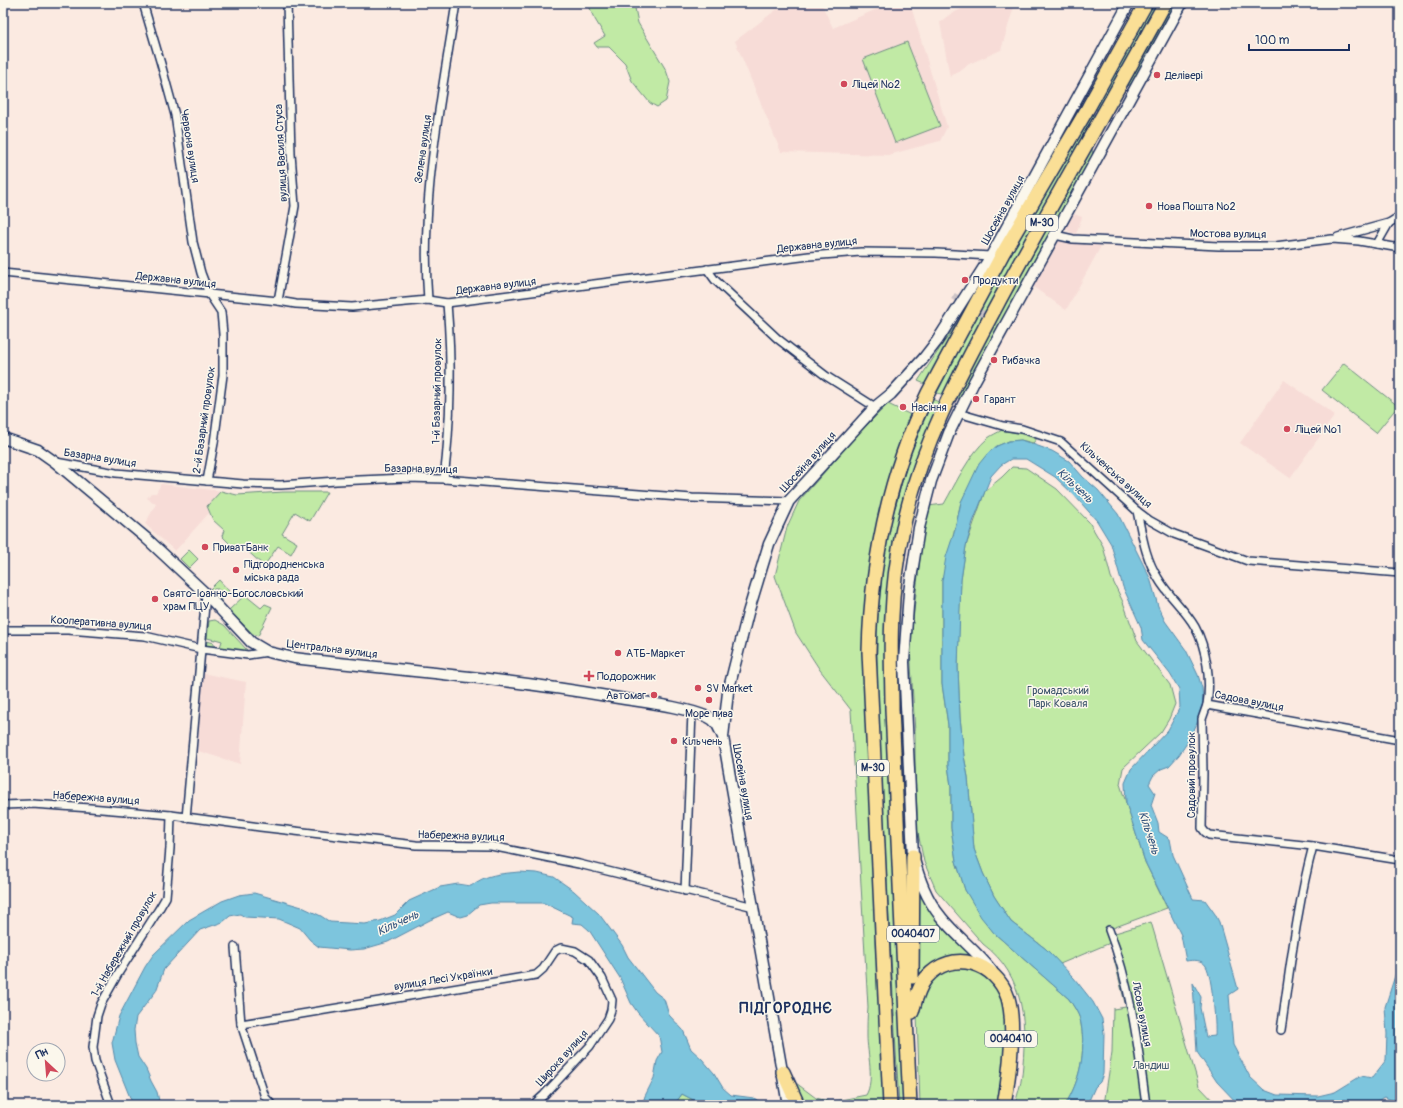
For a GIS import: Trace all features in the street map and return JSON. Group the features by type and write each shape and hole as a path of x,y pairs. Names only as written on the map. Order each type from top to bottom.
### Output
{"highway":[{"name":"М-30","path":"890,1105 869,652 872,585 882,524 902,456 914,423 928,393 1003,253 1088,108 1146,3"},
{"name":"М-30","path":"910,1105 892,709 891,649 894,589 898,554 906,515 927,448 941,412 960,373 1165,3"},
{"name":"О040407","path":"912,1012 913,856"},
{"name":"О040410","path":"908,1062 912,1012 920,986 930,974 942,966 958,961 970,962 983,967 996,977 1008,999 1011,1022 1011,1044 1004,1105"},
{"path":"783,1072 798,1105"}],"street":[{"name":"Червона вулиця","path":"143,3 162,64 175,116 193,242 201,273 209,294"},
{"name":"вулиця Василя Стуса","path":"278,301 295,206 291,154 287,3"},
{"name":"Зелена вулиця","path":"428,300 426,276 429,180 456,3"},
{"name":"Шосейна вулиця","path":"788,1105 723,737 728,692 748,612 769,544 789,501 875,407 891,394 923,359 937,341 991,256 1130,3"},
{"name":"О040407","path":"913,856 904,662 909,592 919,528 931,480 939,455 958,413 1018,300 1055,236 1182,3"},
{"path":"1332,239 1389,223 1400,216"},
{"path":"1377,244 1389,223"},
{"name":"Мостова вулиця","path":"1055,236 1072,239 1219,246 1275,246 1332,239 1359,241 1400,248"},
{"name":"Державна вулиця","path":"3,273 296,304 352,307 428,300 447,303 809,256 861,252 936,253 991,256"},
{"path":"707,270 715,280 778,339 826,376 875,407"},
{"name":"2-й Базарний провулок","path":"207,481 214,444 223,369 223,334 221,312 209,294"},
{"name":"1-й Базарний провулок","path":"444,479 450,403 447,303"},
{"name":"Кільченська вулиця","path":"958,413 1003,426 1022,429 1061,442 1137,511 1149,520 1174,534 1248,561 1400,573"},
{"name":"Центральна вулиця","path":"3,438 38,450 55,462 146,538 206,594 251,642 268,652 294,658 494,679 679,709 709,718 718,726 723,737"},
{"name":"Базарна вулиця","path":"55,462 116,473 207,481 281,485 336,480 407,478 444,479 692,498 789,501"},
{"name":"Садова вулиця","path":"1137,511 1145,550 1157,578 1195,627 1201,642 1209,674 1210,690 1207,705 1400,740"},
{"path":"186,818 206,594"},
{"name":"Кооперативна вулиця","path":"3,630 68,630 145,636 201,649 248,655 268,652"},
{"name":"Садовий провулок","path":"1207,705 1202,719 1204,773 1202,828 1205,832 1209,834 1313,846 1400,860"},
{"path":"685,891 692,712"},
{"name":"Набережна вулиця","path":"3,805 32,804 171,815 416,845 491,846 578,864 754,907"},
{"name":"1-й Набережний провулок","path":"111,1105 95,1061 93,1047 97,1016 101,1004 119,972 166,897 171,815"},
{"path":"1281,1030 1306,870 1313,846"},
{"path":"913,856 921,882 932,904 941,917 988,966 996,977"},
{"name":"Лісова вулиця","path":"1109,930 1115,943 1132,1013 1146,1105"},
{"path":"235,947 241,1024 265,1097 272,1105"},
{"name":"вулиця Лесі Українки","path":"241,1024 536,975 543,969 555,951 561,948 575,950 589,960 602,978 612,1000"},
{"name":"Широка вулиця","path":"533,1105 590,1046 608,1019 612,1000"}],"shaded area":[{"name":"Ліцей №2","path":"801,3 821,3 833,28 891,3 910,3 947,127 940,141 888,155 781,152 735,41 776,10"},
{"path":"973,3 1015,3 1001,50 969,64 950,77 940,22 949,15"},
{"path":"1074,214 1082,217 1076,234 1065,228"},
{"path":"1059,241 1101,246 1066,310 1032,286"},
{"name":"Ліцей №1","path":"1284,380 1335,415 1290,478 1240,443"},
{"path":"161,484 221,491 207,506 209,513 175,551 145,524 156,504 147,498 151,493 156,493"},
{"path":"202,673 246,682 240,764 198,751"}],"green space":[{"path":"588,3 634,3 638,23 666,70 670,82 666,101 657,107 650,103 632,81 625,63 609,47 597,47 594,43 605,36 593,16"},
{"path":"1150,3 1160,3 1100,112 1093,107"},
{"path":"1172,3 1178,3 1136,80 1125,88"},
{"path":"907,42 940,126 895,143 863,59"},
{"path":"1076,109 1082,111 927,385 918,381 967,308 1012,229"},
{"path":"1090,112 1098,116 945,395 937,393 992,286"},
{"path":"1092,149 1093,157 960,399 956,397 985,340"},
{"path":"1344,363 1398,406 1376,433 1322,390"},
{"path":"932,399 941,403 901,519 892,764 905,1105 899,1105 880,755 877,687 877,625 883,566 890,525 909,457"},
{"path":"888,404 911,415 900,446 869,569 875,895 883,1105 808,1105 794,1087 796,1083 816,1098 831,1102 866,1095 870,1082 870,1066 867,1043 868,1007 851,710 820,670 796,633 775,576 787,527 799,501 856,436"},
{"path":"1002,430 1038,437 1033,443 1021,440 1009,441 997,446 988,453 961,502 942,581 942,684 948,725 948,765 951,786 951,828 956,861 965,890 994,933 1069,999 1079,1017 1083,1045 1082,1056 1075,1086 1065,1105 1015,1105 1024,1057 1023,1020 1016,987 1008,971 997,957 983,944 936,890 924,862 917,828 915,733 910,647 922,539 928,506 944,504 963,469 975,452 988,438"},
{"name":"Громадський Парк Коваля","path":"1012,467 1026,468 1057,489 1089,522 1103,546 1111,577 1123,602 1137,641 1170,685 1175,704 1169,719 1161,732 1123,768 1120,784 1145,862 1167,908 1110,929 1112,934 1151,922 1199,1086 1217,1105 1104,1105 1112,1052 1113,1009 1126,1007 1110,943 1060,964 1046,949 1011,922 994,896 974,849 968,777 960,717 958,667 961,580 966,546 985,491"},
{"path":"221,491 237,495 283,492 327,492 310,521 295,512 282,534 297,543 291,554 278,546 264,566 241,545 236,550 222,536 224,530 213,520 207,506"},
{"path":"189,550 198,559 189,568 180,559"},
{"path":"219,580 229,591 221,600 219,597 221,593 218,589 214,589 212,591 210,589"},
{"path":"245,595 261,608 265,604 272,607 258,636 253,634 229,610"},
{"path":"215,620 224,625 247,650 248,654 206,648 207,641 220,647 222,641 207,638 209,621"},
{"path":"917,887 932,914 977,961 972,958 917,984"},
{"path":"960,966 989,976 1001,996 1007,1025 1000,1105 920,1105 917,1014 919,997 936,974"},
{"path":"682,1094 703,1105 674,1105"}],"water":[{"path":"1021,440 1052,451 1069,461 1083,477 1098,490 1118,514 1150,578 1158,606 1165,621 1186,650 1198,675 1202,688 1203,702 1197,723 1191,737 1179,755 1169,766 1161,769 1153,776 1149,784 1155,793 1151,805 1158,823 1159,832 1170,839 1173,855 1193,899 1205,900 1219,922 1238,989 1229,995 1233,1045 1250,1077 1264,1090 1277,1095 1318,1096 1335,1092 1361,1076 1372,1078 1386,1060 1387,1034 1385,1007 1400,960 1400,1079 1397,1086 1400,1092 1400,1105 1395,1105 1395,1102 1385,1097 1369,1105 1239,1105 1217,1082 1197,1052 1193,983 1201,997 1200,1008 1206,1037 1215,1036 1213,1000 1208,971 1206,966 1200,961 1186,961 1181,935 1145,862 1126,803 1125,783 1131,769 1168,730 1180,707 1179,689 1170,674 1143,640 1141,627 1123,587 1111,544 1097,521 1074,495 1055,477 1026,459 1011,459 1001,465 991,476 973,522 966,546 961,580 958,667 960,717 968,777 974,849 983,873 994,896 1011,922 1046,949 1074,978 1093,1002 1102,1019 1104,1033 1103,1074 1100,1082 1095,1087 1087,1105 1065,1105 1075,1086 1082,1056 1083,1045 1079,1017 1069,999 994,933 981,917 965,890 956,861 951,828 951,786 948,765 948,725 942,684 942,581 946,557 955,530 961,502 979,464 988,453 997,446 1009,441"},
{"path":"519,872 537,873 554,877 574,891 599,914 622,945 628,957 655,992 664,999 669,1015 683,1030 691,1049 714,1073 723,1088 731,1095 754,1098 764,1105 703,1105 682,1094 674,1105 642,1105 654,1078 657,1061 662,1052 659,1036 631,1003 620,978 589,930 582,924 572,923 573,917 544,903 491,903 479,905 467,915 460,917 448,912 388,942 364,949 350,950 319,947 310,940 300,928 279,919 245,917 240,914 230,916 223,922 200,930 164,969 156,991 136,1017 134,1030 138,1057 146,1069 157,1092 160,1105 133,1105 115,1060 112,1043 119,1016 153,955 189,920 222,901 239,895 254,893 302,907 330,922 365,924 380,921 395,915 409,901 440,887 458,884 471,886 488,877 499,874"}],"tunnel":[{"path":"953,296 1010,330"}],"place":[{"name":"Делівері","path":"1157,75"},
{"name":"Ліцей №2","path":"844,84"},
{"name":"Нова Пошта №2","path":"1149,206"},
{"name":"Продукти","path":"965,280"},
{"name":"Рибачка","path":"994,360"},
{"name":"Гарант","path":"976,399"},
{"name":"Насіння","path":"903,407"},
{"name":"Ліцей №1","path":"1287,429"},
{"name":"ПриватБанк","path":"205,547"},
{"name":"Підгородненська міська рада","path":"236,570"},
{"name":"Свято-Іоанно-Богословський храм ПЦУ","path":"155,599"},
{"name":"АТБ-Маркет","path":"618,653"},
{"name":"Подорожник","path":"589,676"},
{"name":"SV Market","path":"698,688"},
{"name":"Автомаг","path":"654,695"},
{"name":"Море пива","path":"709,700"},
{"name":"Кільчень","path":"674,741"}],"district":[{"name":"ПІДГОРОДНЄ","path":"786,1008"}],"park label":[{"name":"Ландиш","path":"1151,1065"}]}
